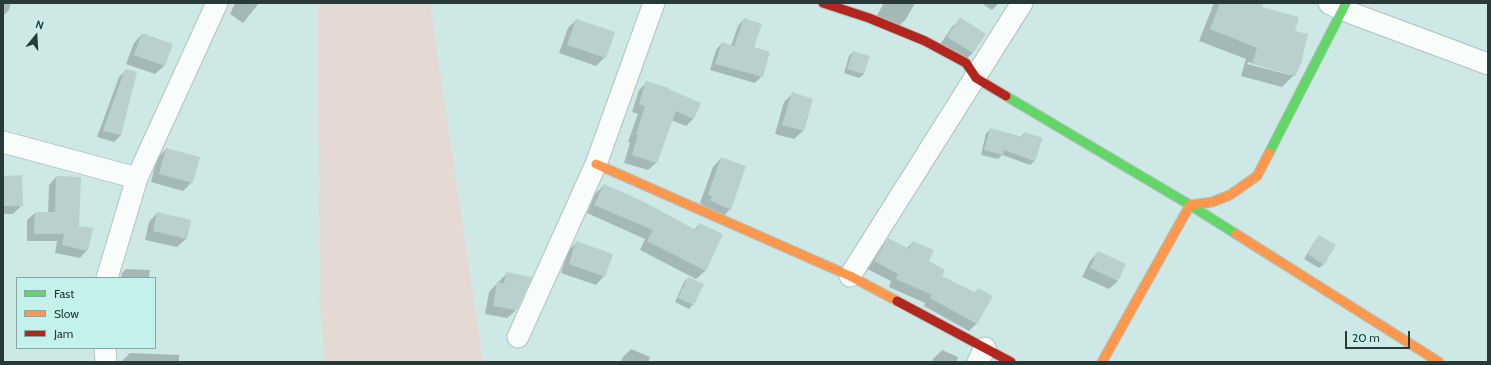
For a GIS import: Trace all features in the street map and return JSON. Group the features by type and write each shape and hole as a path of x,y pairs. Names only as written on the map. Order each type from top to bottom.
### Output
{"street":[{"path":"107,277 137,178 217,3"},
{"path":"518,337 596,164 654,3"},
{"path":"823,3 869,18 925,40 966,63 976,78 1190,205 1418,356 1439,362"},
{"path":"850,276 1022,3"},
{"path":"1190,205 1212,202 1230,195 1257,176 1340,5 1488,64"},
{"path":"3,142 137,178"},
{"path":"596,164 850,276 982,355 1010,362"},
{"path":"1102,362 1190,205"},
{"path":"105,349 106,362"}],"shaded area":[{"path":"318,3 430,3 483,362 325,362 319,294"}],"building":[{"path":"1220,3 1263,3 1262,7 1299,17 1295,31 1308,34 1301,64 1295,76 1252,64 1257,48 1210,29"},
{"path":"960,17 986,34 973,53 947,37"},
{"path":"744,18 762,24 754,47 770,52 763,77 715,64 722,42 734,46"},
{"path":"576,19 615,32 606,58 567,45"},
{"path":"142,33 173,44 165,66 134,55"},
{"path":"853,51 870,56 864,74 847,69"},
{"path":"125,69 137,72 121,135 103,131"},
{"path":"646,81 669,88 668,89 701,103 694,119 676,111 657,163 632,155 638,135 636,134 645,106 639,104"},
{"path":"792,92 813,99 804,131 782,125"},
{"path":"990,128 1023,137 1024,132 1043,138 1035,161 1004,150 1003,155 984,150"},
{"path":"166,148 200,157 193,183 159,174"},
{"path":"721,157 746,166 731,210 710,200 712,196 708,195"},
{"path":"22,175 23,206 3,206 3,176"},
{"path":"56,176 81,177 79,226 93,228 88,251 62,245 64,234 34,234 35,212 55,212"},
{"path":"604,184 642,201 696,230 699,223 723,234 706,271 647,241 653,230 594,205"},
{"path":"157,212 191,220 187,239 153,231"},
{"path":"1319,235 1336,245 1324,265 1308,254"},
{"path":"888,238 909,249 913,241 934,250 929,261 945,270 942,276 976,293 978,288 993,296 977,324 930,298 932,295 896,279 898,274 874,261"},
{"path":"576,241 613,254 605,277 569,264"},
{"path":"1098,251 1126,264 1118,281 1090,268"},
{"path":"506,272 532,277 517,310 493,306 497,282 504,284"},
{"path":"688,277 704,284 694,305 678,298"}],"traffic: fast":[{"path":"1269,153 1346,3"},
{"path":"1006,96 1190,205 1236,234"}],"traffic: slow":[{"path":"1102,362 1190,205 1212,202 1230,195 1257,176 1269,153"},
{"path":"596,164 850,276 897,301"},
{"path":"1236,234 1439,362"}],"traffic: jam":[{"path":"823,3 869,18 925,41 966,63 976,78 1006,96"},
{"path":"897,301 1011,362"}]}
